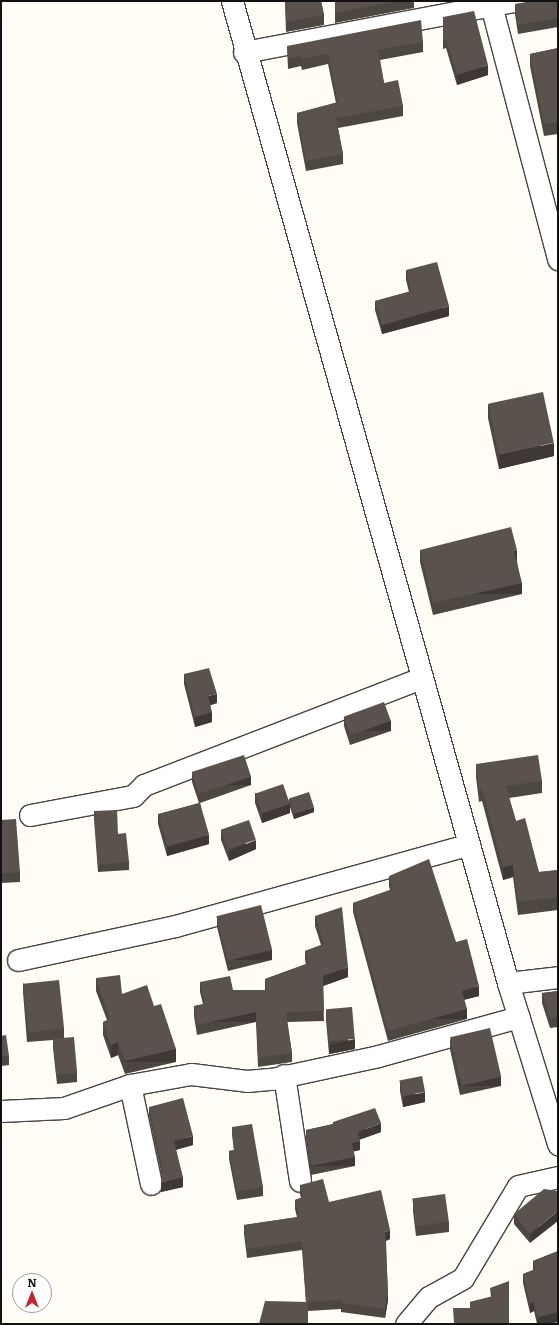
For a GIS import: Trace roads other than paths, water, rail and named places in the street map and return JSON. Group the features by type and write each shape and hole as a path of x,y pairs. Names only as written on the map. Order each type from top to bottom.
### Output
{"street":[{"path":"232,1 244,52 468,845 508,983 558,1144"},
{"path":"244,52 514,1"},
{"path":"491,5 557,251"},
{"path":"30,816 133,796 144,785 422,678"},
{"path":"18,960 175,926 468,845"},
{"path":"508,983 558,977"},
{"path":"1,1111 64,1108 130,1085 191,1074 247,1081 272,1079 284,1075 378,1056 519,1017"},
{"path":"284,1075 300,1181"},
{"path":"130,1085 151,1184"},
{"path":"406,1324 429,1297 463,1278 518,1186 558,1177"}]}
